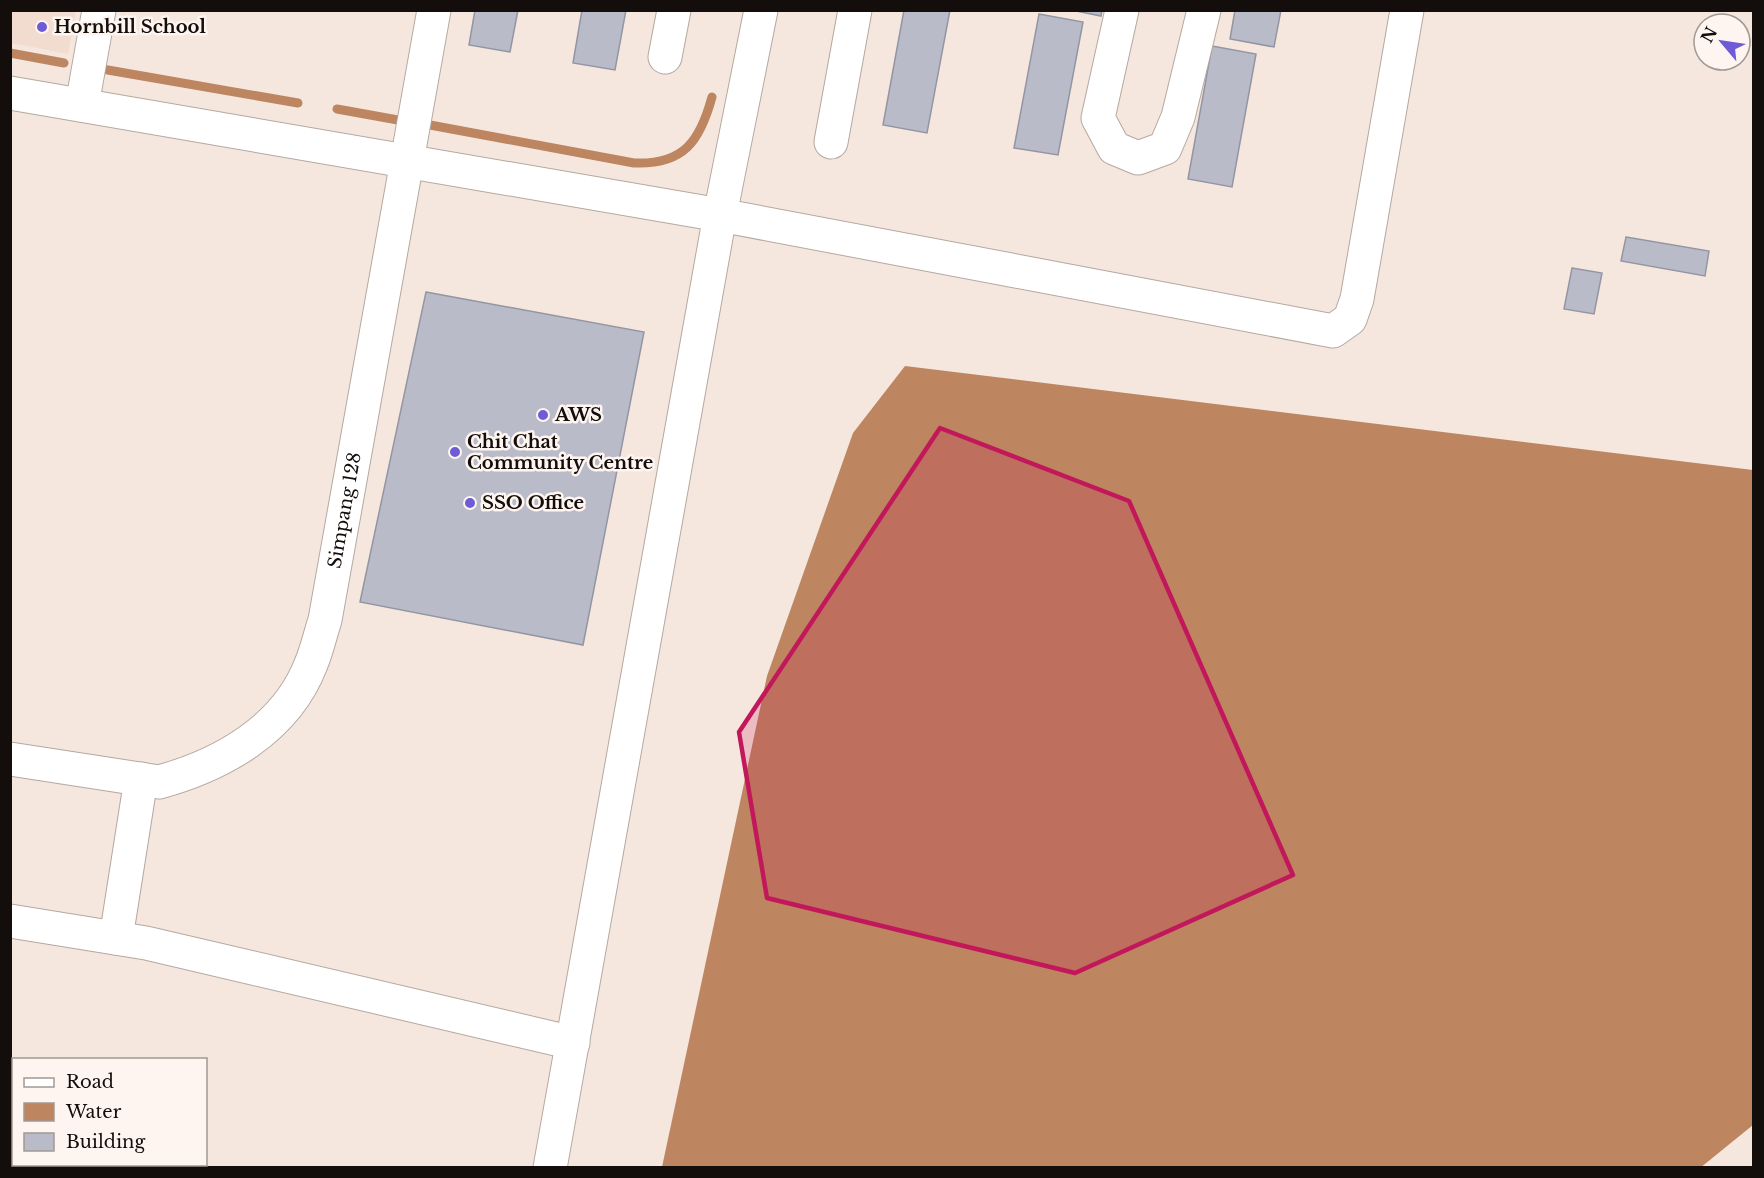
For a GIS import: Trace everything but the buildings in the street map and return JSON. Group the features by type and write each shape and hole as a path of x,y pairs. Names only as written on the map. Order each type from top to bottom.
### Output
{"street":[{"path":"82,105 99,10"},
{"name":"Simpang 128","path":"10,759 159,782 182,776 216,763 251,742 285,708 310,666 325,620 434,10"},
{"path":"665,57 674,10"},
{"path":"550,1167 720,215 761,10"},
{"path":"831,142 855,10"},
{"path":"1122,10 1098,118 1114,148 1138,158 1165,148 1178,117 1204,10"},
{"path":"10,93 720,215 1333,330 1350,319 1357,299 1407,10"},
{"path":"116,938 141,779"},
{"path":"10,921 116,938 573,1043"}],"highlighted area":[{"path":"940,428 1129,501 1293,875 1075,973 767,898 739,732"}],"shaded area":[{"name":"Hornbill School","path":"10,11 76,11 68,54 11,43"}],"water":[{"path":"905,366 1753,470 1753,1125 1700,1168 662,1167 767,676 853,433"}],"waterway":[{"path":"10,53 64,63"},
{"path":"102,69 298,103"},
{"path":"430,125 634,163 651,163 666,160 687,147 702,126 712,97"},
{"path":"337,109 398,120"}],"place":[{"name":"Hornbill School","path":"42,27"},
{"name":"AWS","path":"543,415"},
{"name":"Chit Chat Community Centre","path":"455,452"},
{"name":"SSO Office","path":"470,503"}]}
